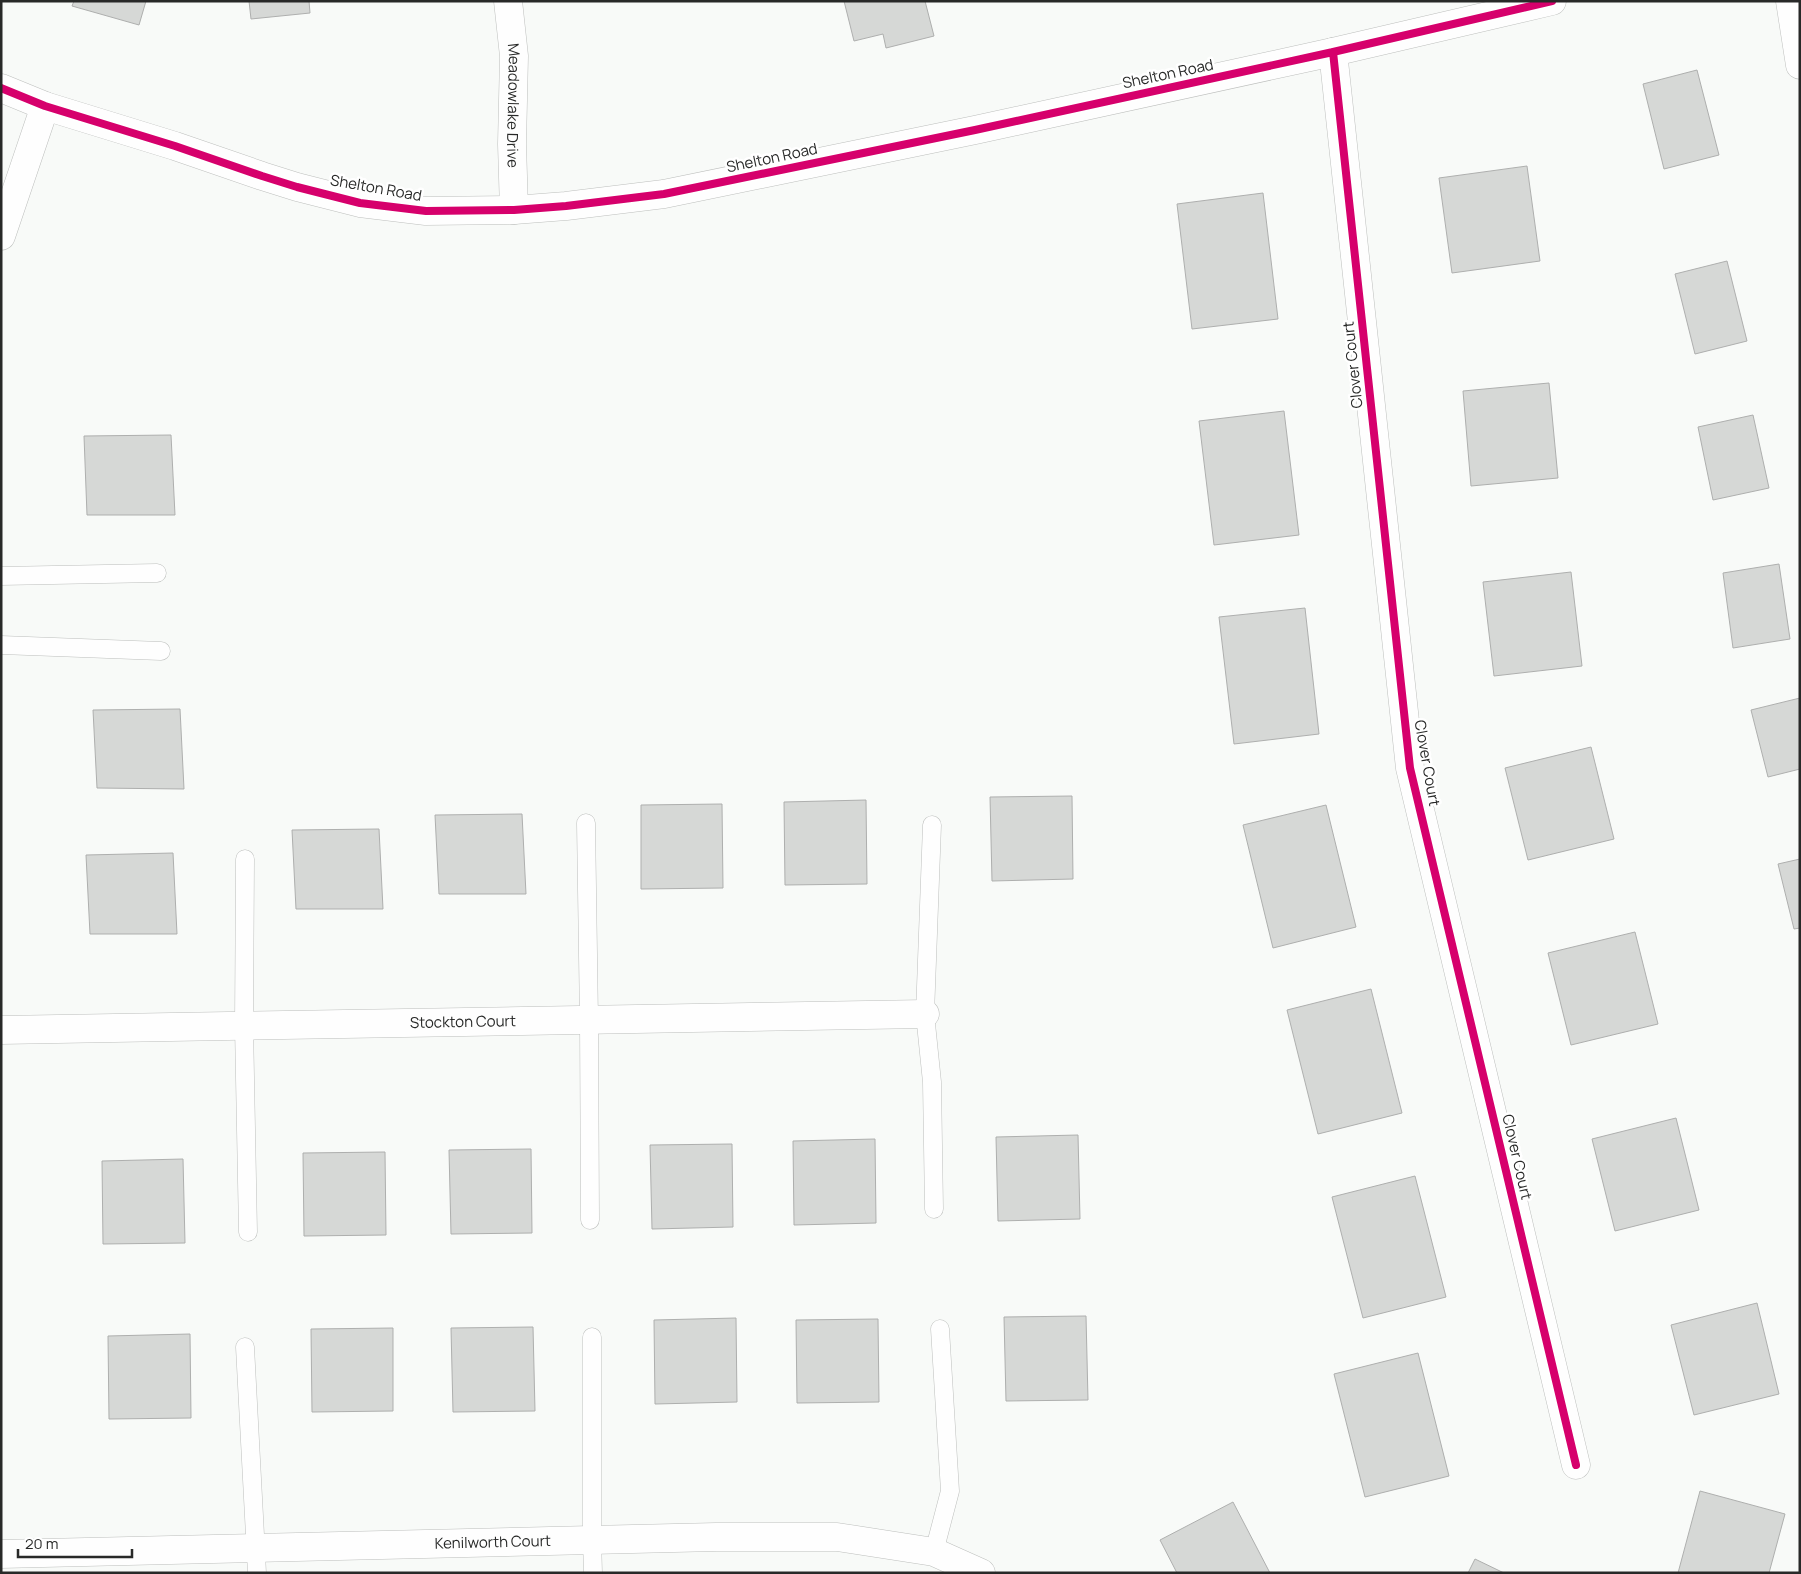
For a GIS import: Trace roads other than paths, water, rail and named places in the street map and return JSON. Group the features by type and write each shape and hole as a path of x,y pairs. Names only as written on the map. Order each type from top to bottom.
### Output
{"street":[{"name":"Meadowlake Drive","path":"508,1 514,56 512,144 514,210"},
{"path":"1790,1 1800,65"},
{"name":"Shelton Road","path":"1,88 45,106 175,146 297,187 360,203 426,211 514,210 566,206 664,194 975,130 1334,52 1536,3"},
{"name":"Clover Court","path":"1334,52 1410,768 1576,1465"},
{"path":"1,236 45,106"},
{"name":"Stockton Court","path":"1,1030 925,1014"},
{"name":"Kenilworth Court","path":"1,1554 257,1560 592,1540 837,1536 934,1552 981,1573"}],"lane":[{"path":"1,576 157,573"},
{"path":"1,646 161,651"},
{"path":"586,823 590,1220"},
{"path":"932,825 925,1014 932,1082 934,1210"},
{"path":"245,859 244,1026 248,1232"},
{"path":"934,1552 950,1492 940,1329"},
{"path":"592,1337 592,1540 594,1573"},
{"path":"244,1347 257,1560"}]}
